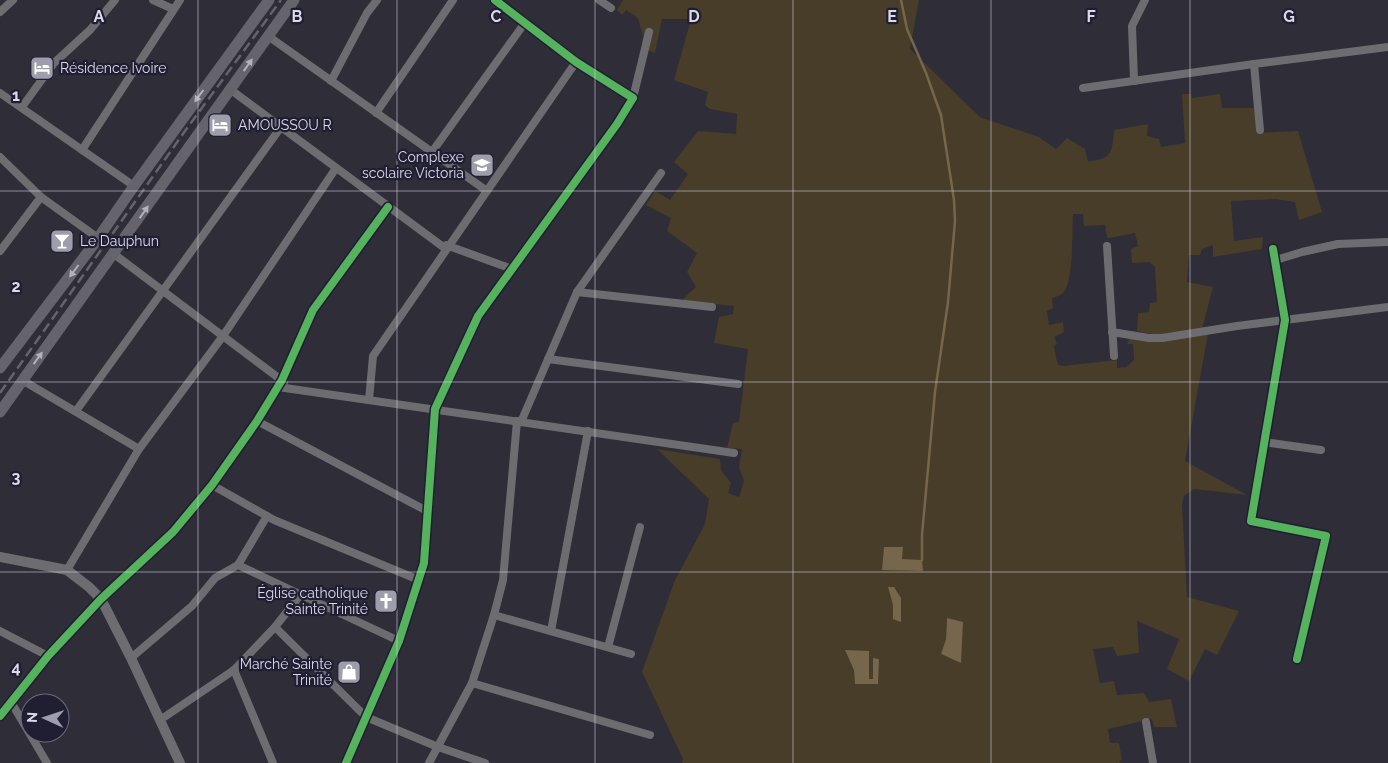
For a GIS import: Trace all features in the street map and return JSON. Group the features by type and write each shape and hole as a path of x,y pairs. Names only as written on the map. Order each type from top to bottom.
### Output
{"main road":[{"path":"0,368 98,238 269,0"},
{"path":"0,412 294,0"},
{"path":"178,126 196,138"}],"street":[{"path":"0,12 14,0"},
{"path":"22,107 54,63 90,30 115,0"},
{"path":"153,0 173,9"},
{"path":"82,150 180,0"},
{"path":"331,81 367,13 377,0"},
{"path":"376,113 453,0"},
{"path":"495,0 576,62 633,98"},
{"path":"599,0 611,8"},
{"path":"1134,81 1132,26 1145,0"},
{"path":"432,152 524,24"},
{"path":"346,763 399,641 424,563 435,409 478,316 617,124 633,98 649,32"},
{"path":"268,36 487,191"},
{"path":"1083,88 1388,47"},
{"path":"369,400 374,356 576,62"},
{"path":"1254,64 1260,130"},
{"path":"230,90 437,242 447,248 512,269"},
{"path":"0,93 134,186"},
{"path":"76,411 281,127"},
{"path":"0,157 41,198 98,238"},
{"path":"67,570 139,449 222,336 336,168"},
{"path":"429,763 472,683 494,615 503,580 519,422 577,292 661,173"},
{"path":"0,251 41,198"},
{"path":"0,716 48,656 101,599 173,532 212,485 257,422 280,384 313,310 388,207"},
{"path":"1276,260 1338,244 1388,242"},
{"path":"1107,246 1114,356"},
{"path":"1273,249 1285,320 1251,521 1326,536 1297,659"},
{"path":"114,254 222,336 280,384 293,389 734,452"},
{"path":"577,292 712,306"},
{"path":"1112,332 1149,338 1162,338 1388,307"},
{"path":"548,359 738,384"},
{"path":"22,380 139,449"},
{"path":"257,422 427,510"},
{"path":"551,631 588,432"},
{"path":"1264,442 1322,450"},
{"path":"212,485 267,516 419,580"},
{"path":"131,658 192,606 215,578 238,565 267,516"},
{"path":"608,647 640,527"},
{"path":"0,557 67,570 101,599 180,763"},
{"path":"238,565 399,641"},
{"path":"160,720 234,670 275,627 301,594"},
{"path":"494,615 631,654"},
{"path":"275,627 366,717 438,747 485,763"},
{"path":"0,631 48,656"},
{"path":"234,670 274,763"},
{"path":"472,683 650,735"},
{"path":"11,702 47,763"},
{"path":"1146,722 1153,763"}],"shaded area":[{"path":"623,0 919,0 910,49 980,117 1039,137 1056,149 1067,138 1085,149 1088,161 1102,159 1110,153 1114,130 1148,124 1147,136 1159,139 1161,147 1185,143 1182,94 1191,94 1192,98 1220,94 1222,108 1254,108 1257,133 1298,131 1322,212 1299,220 1295,202 1276,199 1231,201 1234,241 1263,237 1262,249 1213,257 1213,245 1202,249 1200,255 1189,255 1187,282 1213,287 1202,329 1157,335 1137,331 1138,313 1149,312 1150,303 1157,302 1155,267 1150,262 1132,263 1131,249 1138,246 1135,233 1109,238 1107,237 1105,225 1084,226 1083,214 1073,214 1071,268 1067,287 1062,294 1052,298 1053,308 1047,311 1049,325 1063,322 1064,332 1054,337 1057,344 1054,346 1057,362 1063,366 1117,360 1117,368 1126,367 1134,360 1133,344 1127,344 1130,337 1156,342 1208,334 1185,461 1247,495 1194,489 1184,496 1182,504 1187,597 1239,611 1217,655 1205,649 1189,681 1167,669 1179,639 1137,621 1139,653 1117,656 1113,647 1093,649 1100,683 1114,681 1117,695 1144,693 1149,702 1171,699 1177,727 1154,727 1152,719 1108,729 1110,743 1119,743 1122,759 1119,763 682,763 683,759 642,672 675,580 705,524 709,499 657,449 720,459 721,470 731,483 728,493 739,497 744,481 739,467 742,449 727,448 733,423 739,422 748,349 714,343 719,317 733,314 734,306 681,301 696,287 687,272 697,253 667,231 671,218 646,205 655,191 670,200 688,174 674,162 698,131 736,134 737,114 710,109 705,105 708,92 674,80 691,19 662,19 655,53 642,48 643,36 638,18 626,10 622,15 617,10","holes":["947,618 961,662 941,654 946,639"]},
{"path":"884,547 903,547 902,559 922,560 923,571 882,570"},
{"path":"888,587 894,587 901,598 901,622 893,619 893,605"},
{"path":"947,618 963,622 961,663 941,654 946,639"},
{"path":"845,650 869,651 869,679 873,679 873,658 879,659 878,684 855,684 854,670"}],"waterway":[{"path":"901,0 907,29 941,115 954,200 955,221 948,302 935,392 922,535 922,560"}],"railway":[{"path":"0,393 185,131 281,0"}],"cycle path":[{"path":"346,763 399,641 424,563 435,409 478,316 617,124 633,98 576,62 495,0"},
{"path":"0,716 48,656 101,599 173,532 212,485 257,421 282,380 313,310 388,207"},
{"path":"1273,249 1285,320 1251,521 1326,536 1297,659"}],"place":[{"name":"Résidence Ivoire","path":"42,68"},
{"name":"AMOUSSOU R","path":"220,125"},
{"name":"Complexe scolaire Victoria","path":"482,165"},
{"name":"Le Dauphun","path":"62,241"},
{"name":"Église catholique Sainte Trinité","path":"386,601"},
{"name":"Marché Sainte Trinité","path":"349,672"}]}
